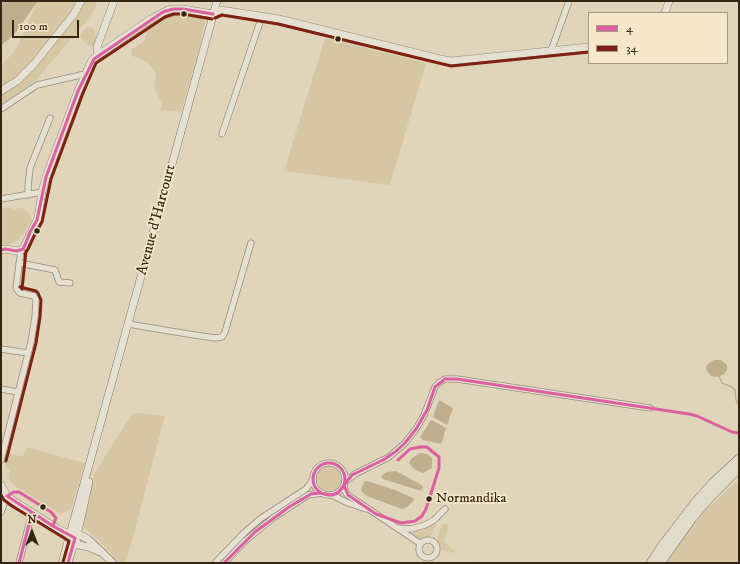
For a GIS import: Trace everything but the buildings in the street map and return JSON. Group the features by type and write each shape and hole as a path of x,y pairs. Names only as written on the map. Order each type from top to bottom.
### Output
{"highway":[{"path":"651,563 696,502 713,483 739,459"},
{"path":"660,563 696,513 720,486 739,468"}],"street":[{"path":"1,91 17,81 34,64 74,14 81,1"},
{"path":"98,55 97,47 114,1"},
{"name":"Avenue d'Harcourt","path":"62,563 72,537 79,527 98,443 97,438 217,1"},
{"path":"551,52 569,1"},
{"path":"665,12 669,1"},
{"path":"1,460 33,331 36,300 34,296 20,293 16,288 21,250 24,247 38,218 42,192 78,91 92,60 98,55 148,21 163,12 173,9 184,9 213,14 221,10 279,19 451,61 588,47"},
{"path":"222,134 263,17"},
{"path":"1,109 37,85 85,74"},
{"path":"28,195 30,168 50,118"},
{"path":"1,199 42,192"},
{"path":"128,324 215,338 222,337 251,242"},
{"path":"2,248 17,251 21,250"},
{"path":"19,263 55,270 59,282 70,283"},
{"path":"1,349 28,353"},
{"path":"332,495 338,493 349,477 389,457 405,443 416,429 424,415 435,388 441,381 454,379 650,408"},
{"path":"1,389 18,392"},
{"path":"1,431 8,431"},
{"path":"215,563 260,518 306,489 310,484 316,470 324,464 333,463 350,471 362,470"},
{"path":"341,467 345,473 346,493 349,496 420,544"},
{"path":"313,478 315,486 322,493"},
{"path":"1,485 7,496 72,537 78,545 89,547 101,552 113,563"},
{"path":"224,563 244,541 273,518 308,495 322,493 332,495 372,512"},
{"path":"1,512 7,496"},
{"path":"393,526 406,529 421,526 434,520 445,509"},
{"path":"19,563 32,513"},
{"path":"68,563 72,537"}],"shaded area":[{"path":"4,1 38,1 16,32 1,45 1,7"},
{"path":"38,1 97,1 95,9 84,24 36,80 1,105 1,65 15,51"},
{"path":"181,11 199,14 204,19 205,22 200,47 181,112 161,110 162,103 154,88 156,76 155,71 147,62 132,56 131,50 145,40 147,33 146,28 140,29 171,12"},
{"path":"90,26 95,30 96,41 94,48 85,43 80,36 86,28"},
{"path":"325,38 426,63 390,185 284,171"},
{"path":"13,207 14,210 22,207 32,217 32,220 25,232 17,241 6,246 1,242 1,209"},
{"path":"714,360 721,360 727,365 727,370 723,375 717,377 711,376 707,371 706,367"},
{"path":"439,400 453,408 447,425 433,417"},
{"path":"139,413 165,416 126,563 120,563 82,525 94,474 132,414"},
{"path":"431,420 446,428 441,444 423,440 420,437"},
{"path":"26,447 85,463 71,509 60,514 15,486 8,478 10,471 4,463 5,452 23,457"},
{"path":"420,453 427,454 432,458 432,468 423,473 414,469 409,463 411,459"},
{"path":"329,467 337,471 341,479 337,487 329,491 321,487 317,479 321,471"},
{"path":"396,471 420,484 423,487 421,491 383,479 381,476 387,472"},
{"path":"367,481 395,490 413,498 414,500 407,507 402,509 367,496 361,489 364,482"},
{"path":"735,483 739,484 739,563 666,563 674,550 706,510"},
{"path":"438,519 432,534 429,537 419,539 409,533 410,531 426,527"},
{"path":"443,523 449,525 444,542 455,550 454,553 486,563 441,549 437,538"}],"waterway":[{"path":"719,376 722,383 732,387 735,390 736,400 739,405"}],"transit line":[{"name":"4","path":"1,250 5,249 17,251 23,249 25,245 37,220 46,177 78,91 94,59 163,12 173,9 183,9 213,14"},
{"name":"34","path":"25,254 42,222 51,179 83,93 96,63 165,17 174,14 183,14 212,19"},
{"name":"34","path":"215,18 222,15 278,24 451,66 588,52"},
{"name":"34","path":"22,289 26,251"},
{"name":"34","path":"6,461 36,343 40,317 41,300 38,293 36,291 20,287"},
{"name":"4","path":"224,563 255,532 289,507 311,494 319,493 332,495 338,493 352,475 383,460 395,452 405,443 416,429 427,410 435,387 445,379 457,379 689,414 697,416 732,432 739,433"},
{"name":"4","path":"344,485 348,495 376,514 401,523 415,521 422,516 426,509 439,468 439,457 427,447 420,447 410,449 398,460"},
{"name":"4","path":"326,463 332,463 342,470 345,479 344,485 338,492 332,495 326,495 316,488 313,482 313,476 320,466 326,463"},
{"name":"4","path":"14,492 19,492 51,512 56,518 53,526 7,496 14,492"},
{"name":"34","path":"1,495 4,500 12,506 69,541 63,562"},
{"name":"4","path":"19,563 32,513"},
{"name":"4","path":"53,526 75,538 68,563"}],"place":[{"name":"Normandika","path":"429,499"}]}
